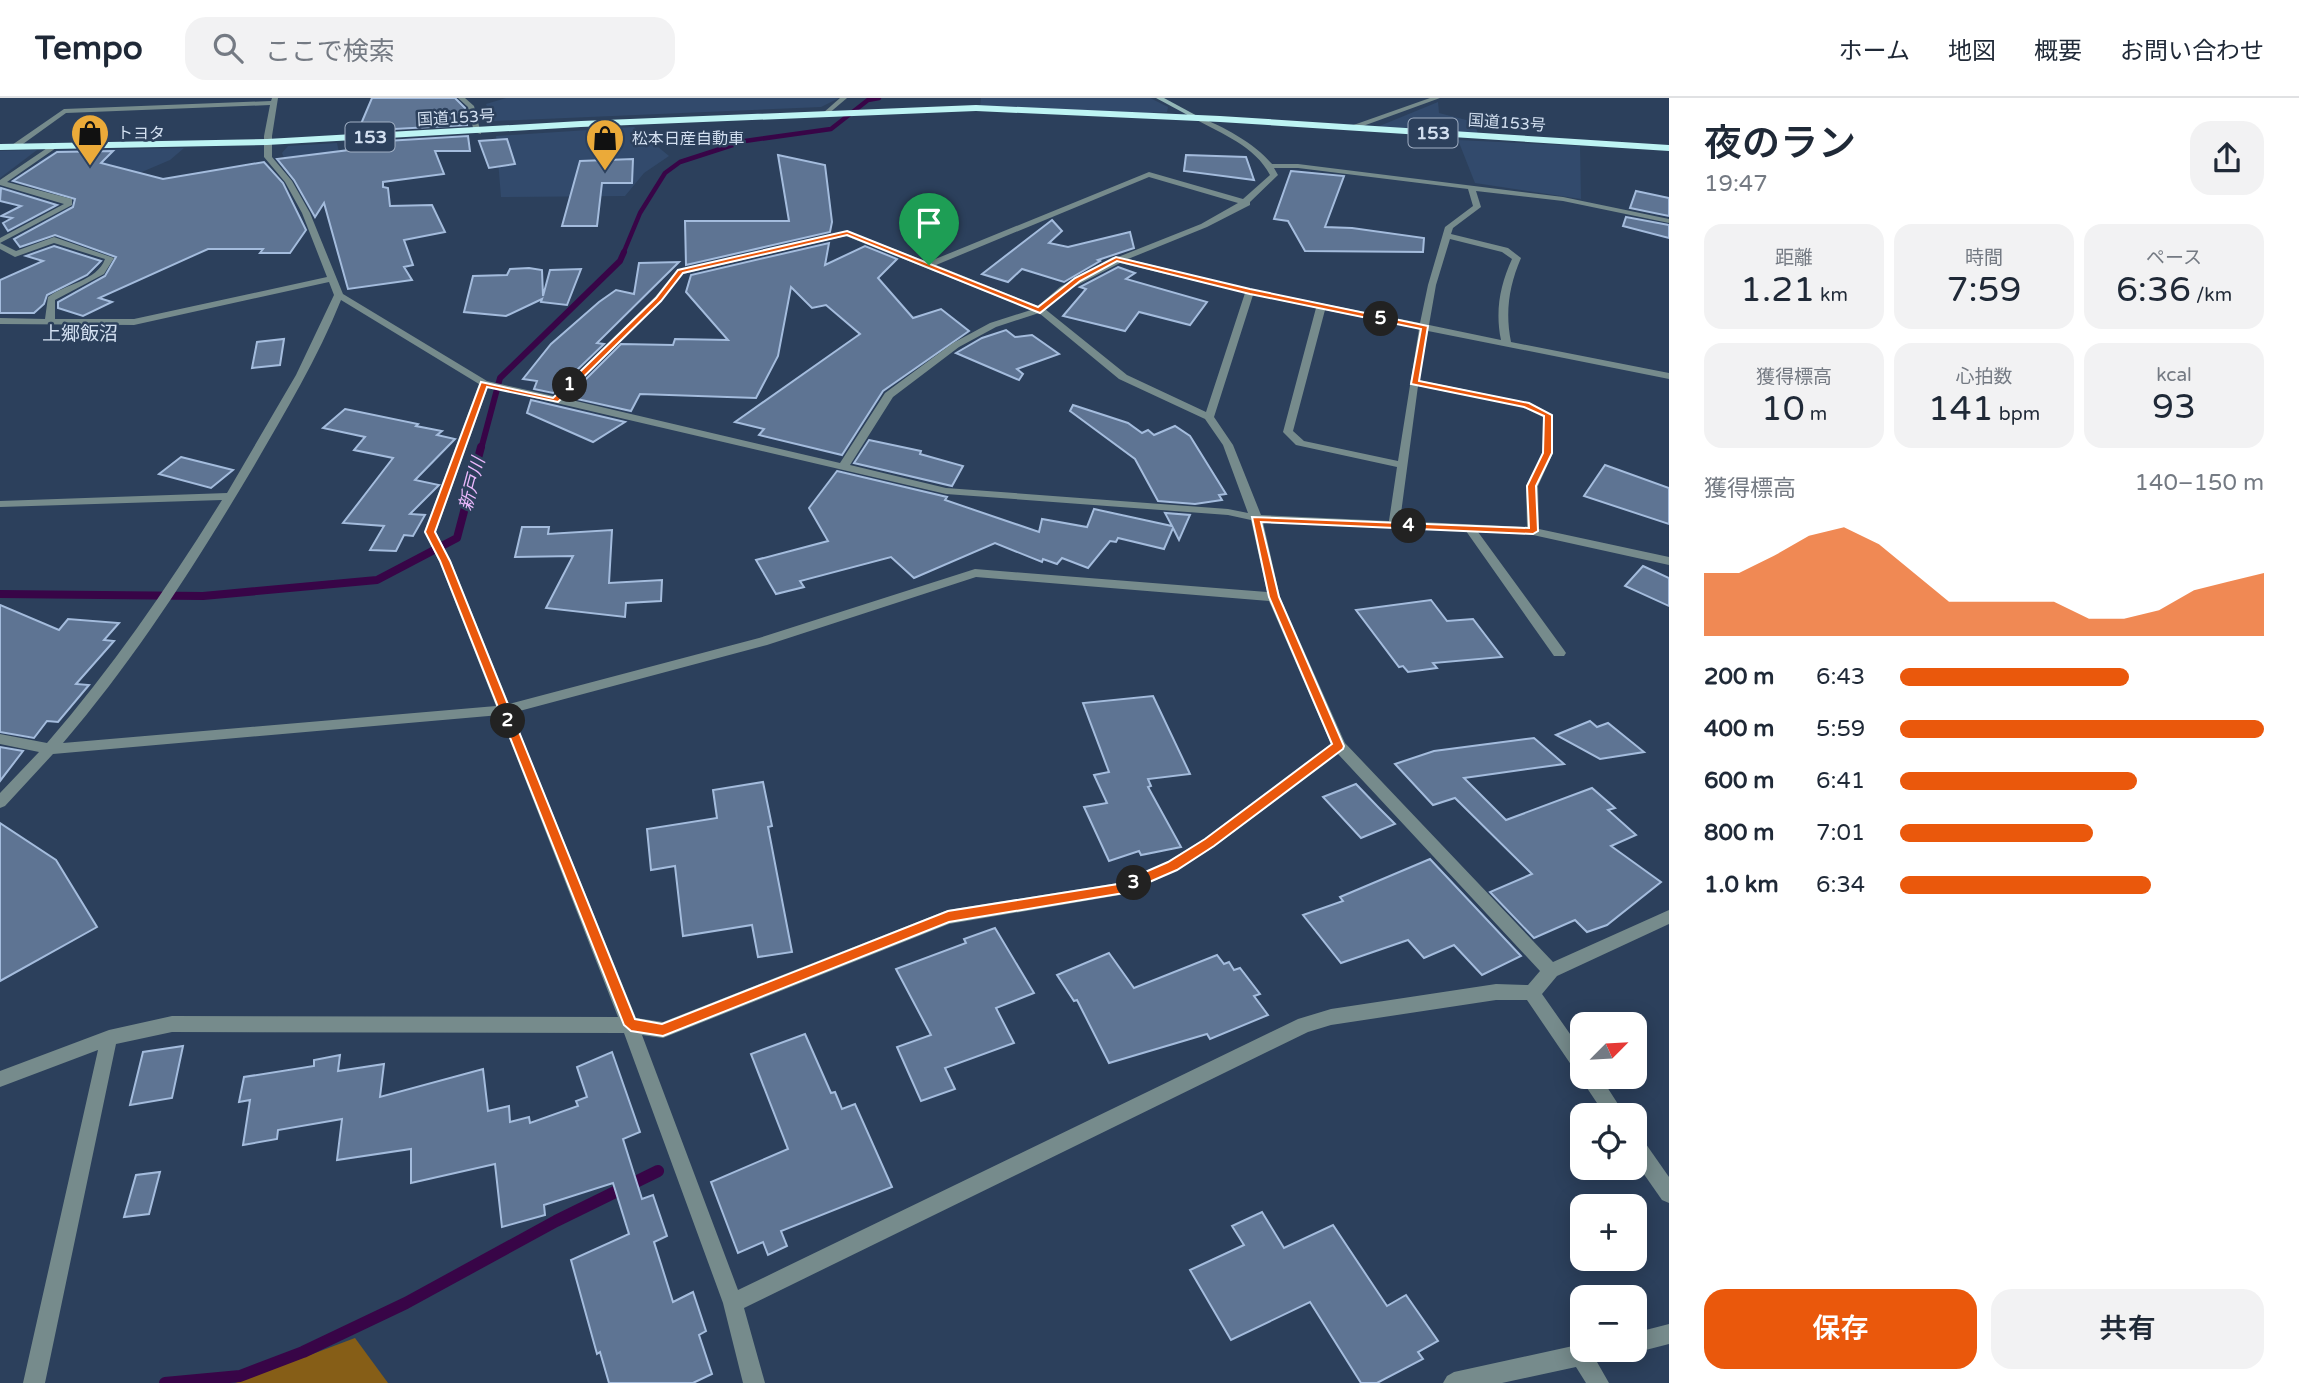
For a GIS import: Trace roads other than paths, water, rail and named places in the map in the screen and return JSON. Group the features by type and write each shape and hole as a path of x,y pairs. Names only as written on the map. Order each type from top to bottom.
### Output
{"highway":[{"name":"国道153号","path":"0,147 267,142 830,113 1011,108 1669,148"}],"street":[{"path":"461,98 471,106 478,132"},
{"path":"830,113 844,98"},
{"path":"1040,310 1043,303 1077,279 1116,259 1229,214 1247,203 1274,176 1271,166 1248,146 1159,98"},
{"path":"1349,128 1437,98"},
{"path":"13,147 64,111 274,101 267,142 268,157 288,181 307,215 339,296 486,384 946,491 1214,511 1256,519 1533,531 1669,561"},
{"path":"50,321 51,299 68,287 97,276 107,268 110,258 54,240 15,254 0,244 68,205 69,201 1,183 53,146"},
{"path":"1271,166 1298,166 1563,199 1669,221"},
{"path":"929,265 1149,174 1247,203"},
{"path":"1394,526 1414,382 1446,235 1449,227 1477,207 1471,187"},
{"path":"555,401 659,299 680,272 847,233 1040,310 1124,377 1209,417 1228,445 1256,519 1274,597 1339,746 1551,971"},
{"path":"1446,235 1505,250 1517,258 1504,285 1502,307 1507,344"},
{"path":"1116,259 1250,292 1669,376"},
{"path":"0,321 134,322 331,279"},
{"path":"1209,417 1250,292"},
{"path":"0,802 53,749 178,583 300,377 339,296"},
{"path":"1321,306 1288,432 1300,443 1403,465"},
{"path":"844,466 889,396 956,345 993,324 1040,310"},
{"path":"1414,382 1526,405 1548,415 1548,453 1532,486 1533,531"},
{"path":"486,384 430,532 445,561 631,1025 733,1303 754,1383"},
{"path":"0,504 231,496"},
{"path":"1470,529 1559,653"},
{"path":"0,739 53,749 503,710 762,642 975,573 1274,597"},
{"path":"0,1079 109,1038 172,1024 631,1025 663,1030 948,917 1120,889 1172,866 1209,843 1339,746"},
{"path":"1532,993 1551,971 1669,917"},
{"path":"733,1303 1304,1025 1331,1017 1496,992 1532,993"},
{"path":"1532,993 1570,1048"},
{"path":"34,1383 109,1038"},
{"path":"1647,1162 1669,1193"},
{"path":"1647,1340 1669,1334"},
{"path":"1454,1383 1570,1358"},
{"path":"1585,1362 1598,1383"}],"waterway":[{"name":"新戸川","path":"623,254 640,213 665,173 680,162 745,141 831,129 868,100 879,98"},
{"name":"新戸川","path":"481,449 500,378 620,261 624,252"},
{"name":"新戸川","path":"0,594 203,596 377,580 457,538 481,447"},
{"path":"165,1383 240,1376 303,1352 406,1303 556,1221 658,1171"}],"place":[{"name":"トヨタ","path":"90,167"},
{"name":"松本日産自動車","path":"605,172"}],"district":[{"name":"上郷飯沼","path":"80,333"}]}
